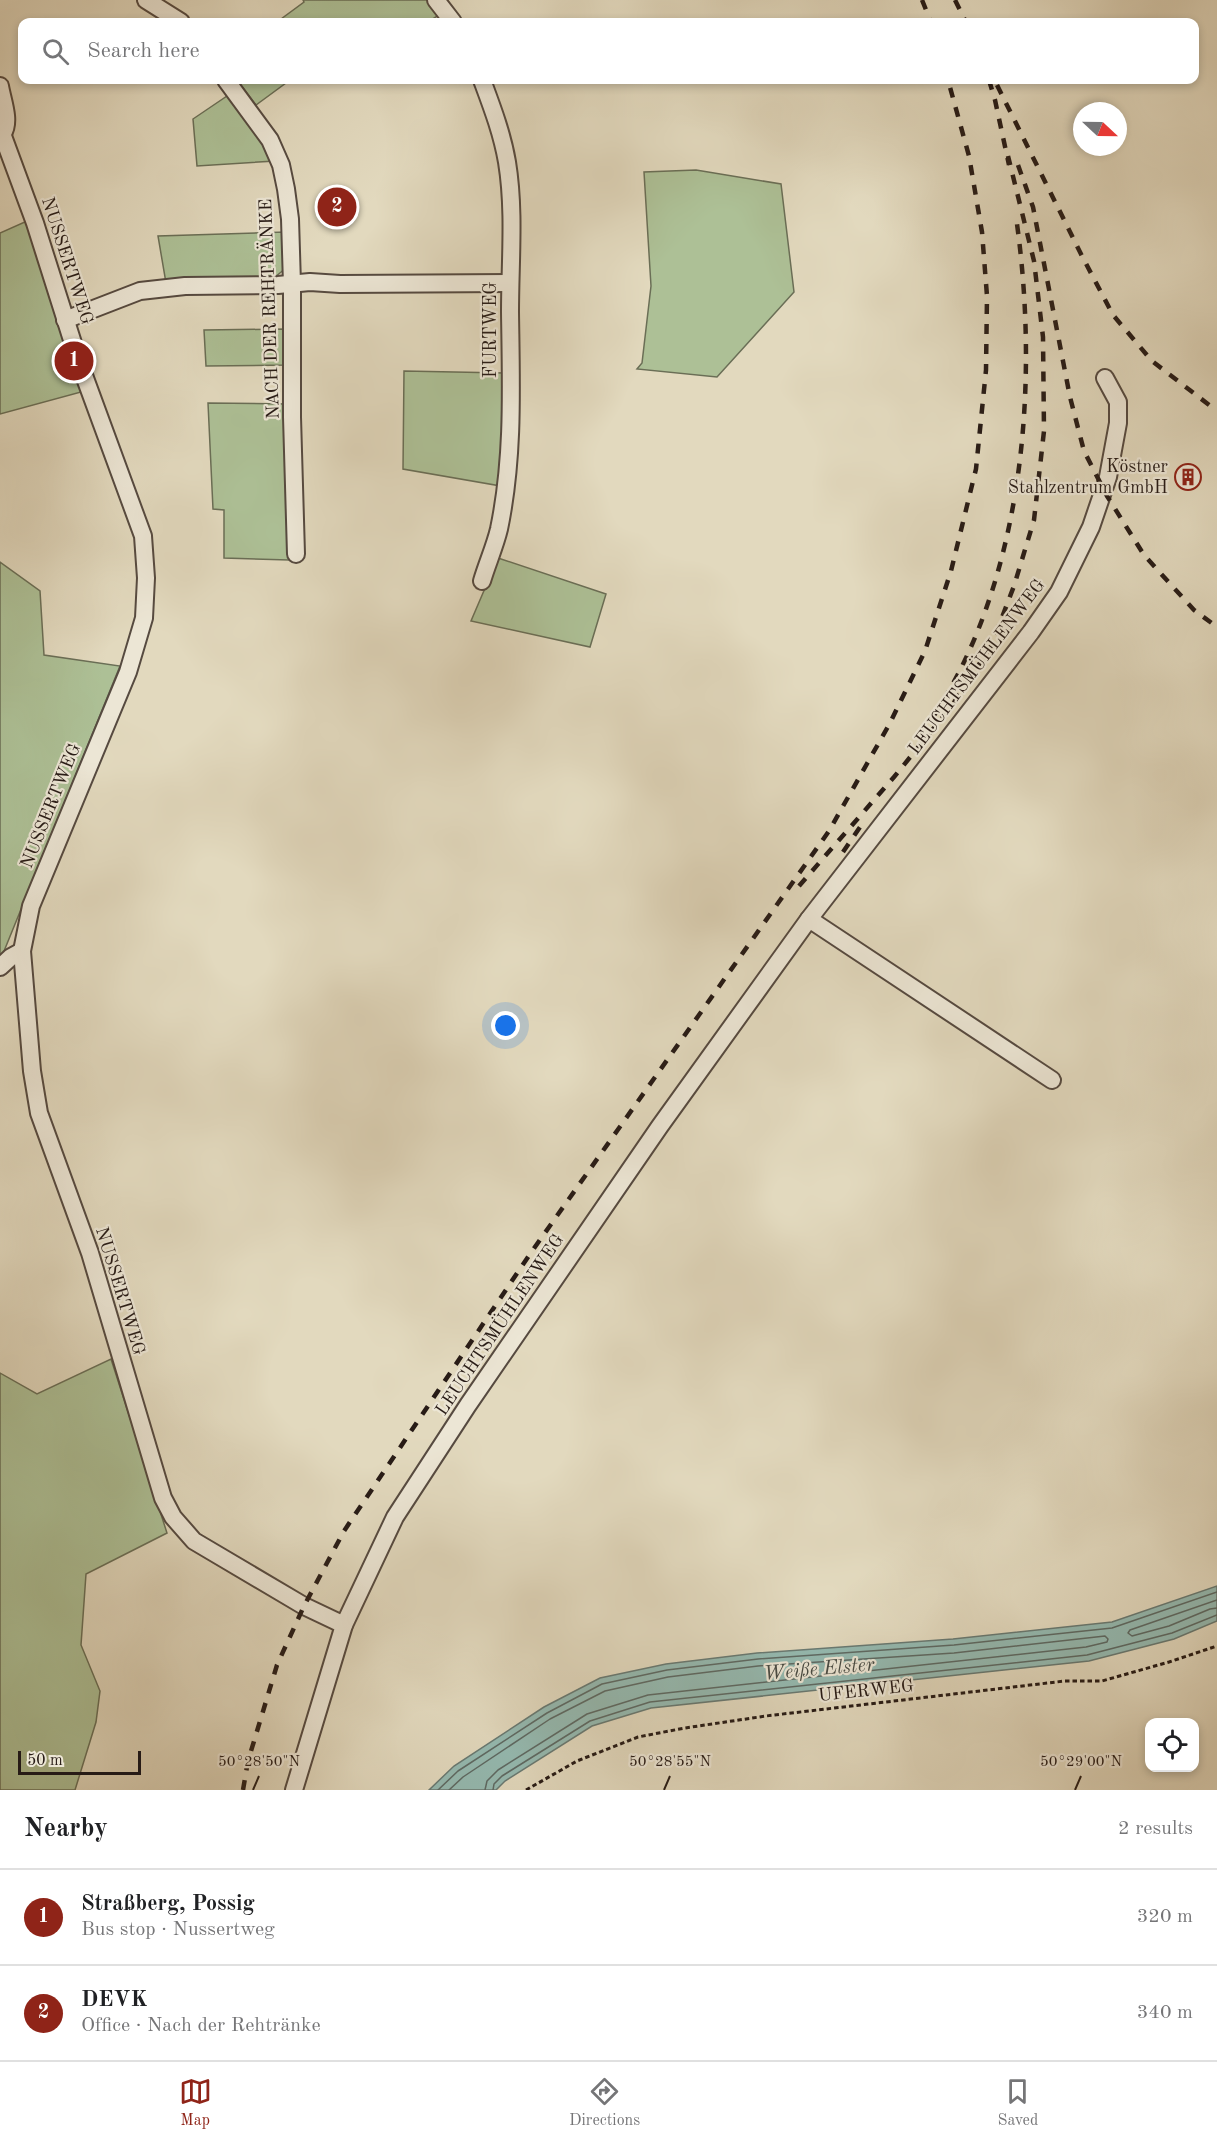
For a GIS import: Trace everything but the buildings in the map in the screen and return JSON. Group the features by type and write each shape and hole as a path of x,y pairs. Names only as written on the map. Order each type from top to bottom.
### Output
{"street":[{"path":"146,0 175,18"},
{"path":"436,0 450,18"},
{"name":"NACH DER REHTRÄNKE","path":"229,84 270,141 281,165 290,219 296,554"},
{"name":"FURTWEG","path":"482,581 498,531 506,486 511,429 511,239 507,163 498,125 483,84"},
{"name":"NUSSERTWEG","path":"0,86 6,122 6,129 1,130 35,223 78,359 142,536 146,578 144,618 128,672 31,906 22,951 32,1071 39,1113 90,1252 163,1498 172,1516 194,1541 304,1606 344,1625"},
{"path":"65,320 140,291 185,286 310,282 340,284 510,283"},
{"name":"LEUCHTSMÜHLENWEG","path":"294,1790 344,1625 395,1517 468,1405 660,1126 809,919 1031,632 1059,592 1091,527 1108,477 1118,423 1118,402 1105,378"},
{"path":"809,919 1052,1080"},
{"path":"0,967 22,951"}],"path":[{"name":"UFERWEG","path":"526,1790 577,1761 638,1737 766,1716 1065,1681 1102,1681 1217,1646"}],"green space":[{"path":"303,0 427,0 439,15 434,18 282,18 304,2"},
{"path":"240,84 285,84 256,105"},
{"path":"230,94 275,161 197,166 193,119"},
{"path":"696,170 781,184 794,292 717,377 637,369 642,363 651,286 644,172"},
{"path":"27,221 51,287 81,392 0,414 0,233"},
{"path":"286,232 286,268 275,277 166,283 158,236"},
{"path":"286,329 287,365 206,366 204,330"},
{"path":"404,371 504,373 501,486 403,469"},
{"path":"208,403 287,404 290,488 289,560 224,558 224,510 213,509"},
{"path":"498,558 606,594 590,647 471,621"},
{"path":"0,562 40,591 44,655 120,666 0,961"},
{"path":"111,1359 167,1533 86,1574 81,1645 100,1691 96,1722 75,1790 0,1790 0,1373 37,1394"}],"water":[{"name":"Weiße Elster","path":"1217,1586 1217,1621 1174,1639 1089,1661 651,1708 592,1726 505,1781 496,1790 429,1790 454,1766 544,1707 600,1678 666,1664 757,1653 953,1639 1112,1622"}],"railway":[{"path":"922,0 929,18"},
{"path":"955,0 964,18"},
{"path":"243,1790 248,1761 277,1665 304,1606 344,1531 530,1254 829,831 890,723 925,651 951,571 976,469 986,370 987,296 982,232 969,156 949,84"},
{"path":"990,84 1009,165"},
{"path":"997,85 1113,315 1152,361 1217,411"},
{"path":"799,886 894,777 951,707 991,646 1014,586 1034,520 1044,431 1043,337 1034,261 1008,156"},
{"path":"1018,165 1033,207 1070,397 1084,451 1107,496 1144,555 1194,610 1217,627"},
{"path":"933,717 964,663 988,604 1005,543 1017,479 1024,414 1026,350 1017,224"},
{"path":"843,852 860,827"}],"place":[{"name":"DEVK","path":"337,207"},
{"name":"Straßberg, Possig","path":"74,361"},
{"name":"Köstner Stahlzentrum GmbH","path":"1188,477"}]}
